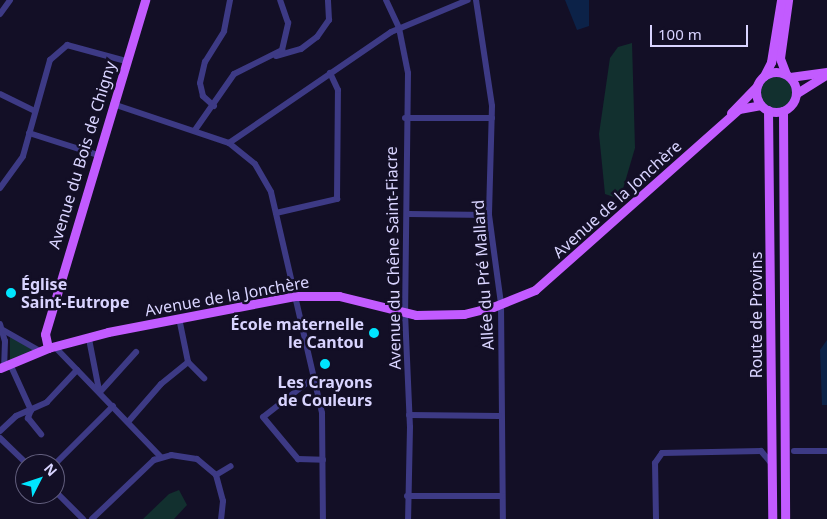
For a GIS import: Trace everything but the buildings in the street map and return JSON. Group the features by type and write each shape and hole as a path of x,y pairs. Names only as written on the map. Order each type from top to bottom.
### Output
{"main road":[{"name":"Avenue du Bois de Chigny","path":"47,348 45,334 145,0"},
{"path":"726,122 736,103 757,86 771,62 781,0"},
{"path":"788,0 780,58 797,93"},
{"path":"764,76 827,73"},
{"path":"757,86 764,108 783,111 797,93 827,73"},
{"name":"Avenue de la Jonchère","path":"5,366 47,348 179,318 295,296 338,296 404,313 464,314 502,304 535,290 745,106 764,108"},
{"name":"Route de Provins","path":"764,108 772,439 772,519"},
{"name":"Route de Provins","path":"783,111 785,519"}],"street":[{"path":"0,14 10,0"},
{"path":"214,106 203,96 200,83 205,62 224,30 230,0"},
{"path":"276,56 288,35 280,0"},
{"path":"195,130 214,106 234,74 276,56 301,49 317,37 329,20 328,0"},
{"name":"Avenue du Chêne Saint-Fiacre","path":"386,0 399,28 408,73 405,118 409,214 404,313 409,415 408,519"},
{"path":"229,143 399,28 468,0"},
{"name":"Allée du Pré Mallard","path":"476,0 488,55 492,118 489,215 502,304 499,416 503,519"},
{"path":"0,188 19,166 50,60 66,45 126,62"},
{"path":"276,213 337,199 338,90 330,73"},
{"path":"0,94 36,111"},
{"path":"113,104 229,143 255,164 271,192 322,413 323,519"},
{"path":"405,118 492,118"},
{"path":"29,133 98,155"},
{"path":"409,214 489,215"},
{"path":"179,318 188,362 204,378"},
{"path":"41,434 28,418 30,410 5,366 2,327 47,348 78,370 160,456"},
{"path":"89,339 100,392"},
{"path":"100,392 136,352"},
{"path":"128,422 161,384 188,362"},
{"path":"0,431 16,416 30,410 60,389 78,370"},
{"path":"314,378 263,417 298,459 323,460"},
{"path":"65,454 113,406"},
{"path":"409,415 499,416"},
{"path":"0,438 17,454"},
{"path":"784,438 794,451"},
{"path":"656,519 655,463 662,452 761,451 772,439"},
{"path":"761,451 772,464"},
{"path":"794,451 827,451"},
{"path":"785,464 794,451"},
{"path":"92,519 160,456 190,456 216,475 223,501 222,519"},
{"path":"216,475 231,466"},
{"path":"407,496 502,496"},
{"path":"65,501 83,519"}],"green space":[{"path":"632,43 635,148 620,199 605,194 599,134 610,58 618,47"},
{"path":"776,75 788,80 793,92 788,104 776,109 764,104 759,92 764,80"},
{"path":"10,337 34,350 10,360"},
{"path":"179,490 187,505 174,519 143,519 169,494"}],"water":[{"path":"565,0 589,0 589,26 577,30"},
{"path":"827,340 827,405 822,405 820,350"}],"place":[{"name":"Église Saint-Eutrope","path":"11,293"},
{"name":"École maternelle le Cantou","path":"374,333"},
{"name":"Les Crayons de Couleurs","path":"325,364"}]}
